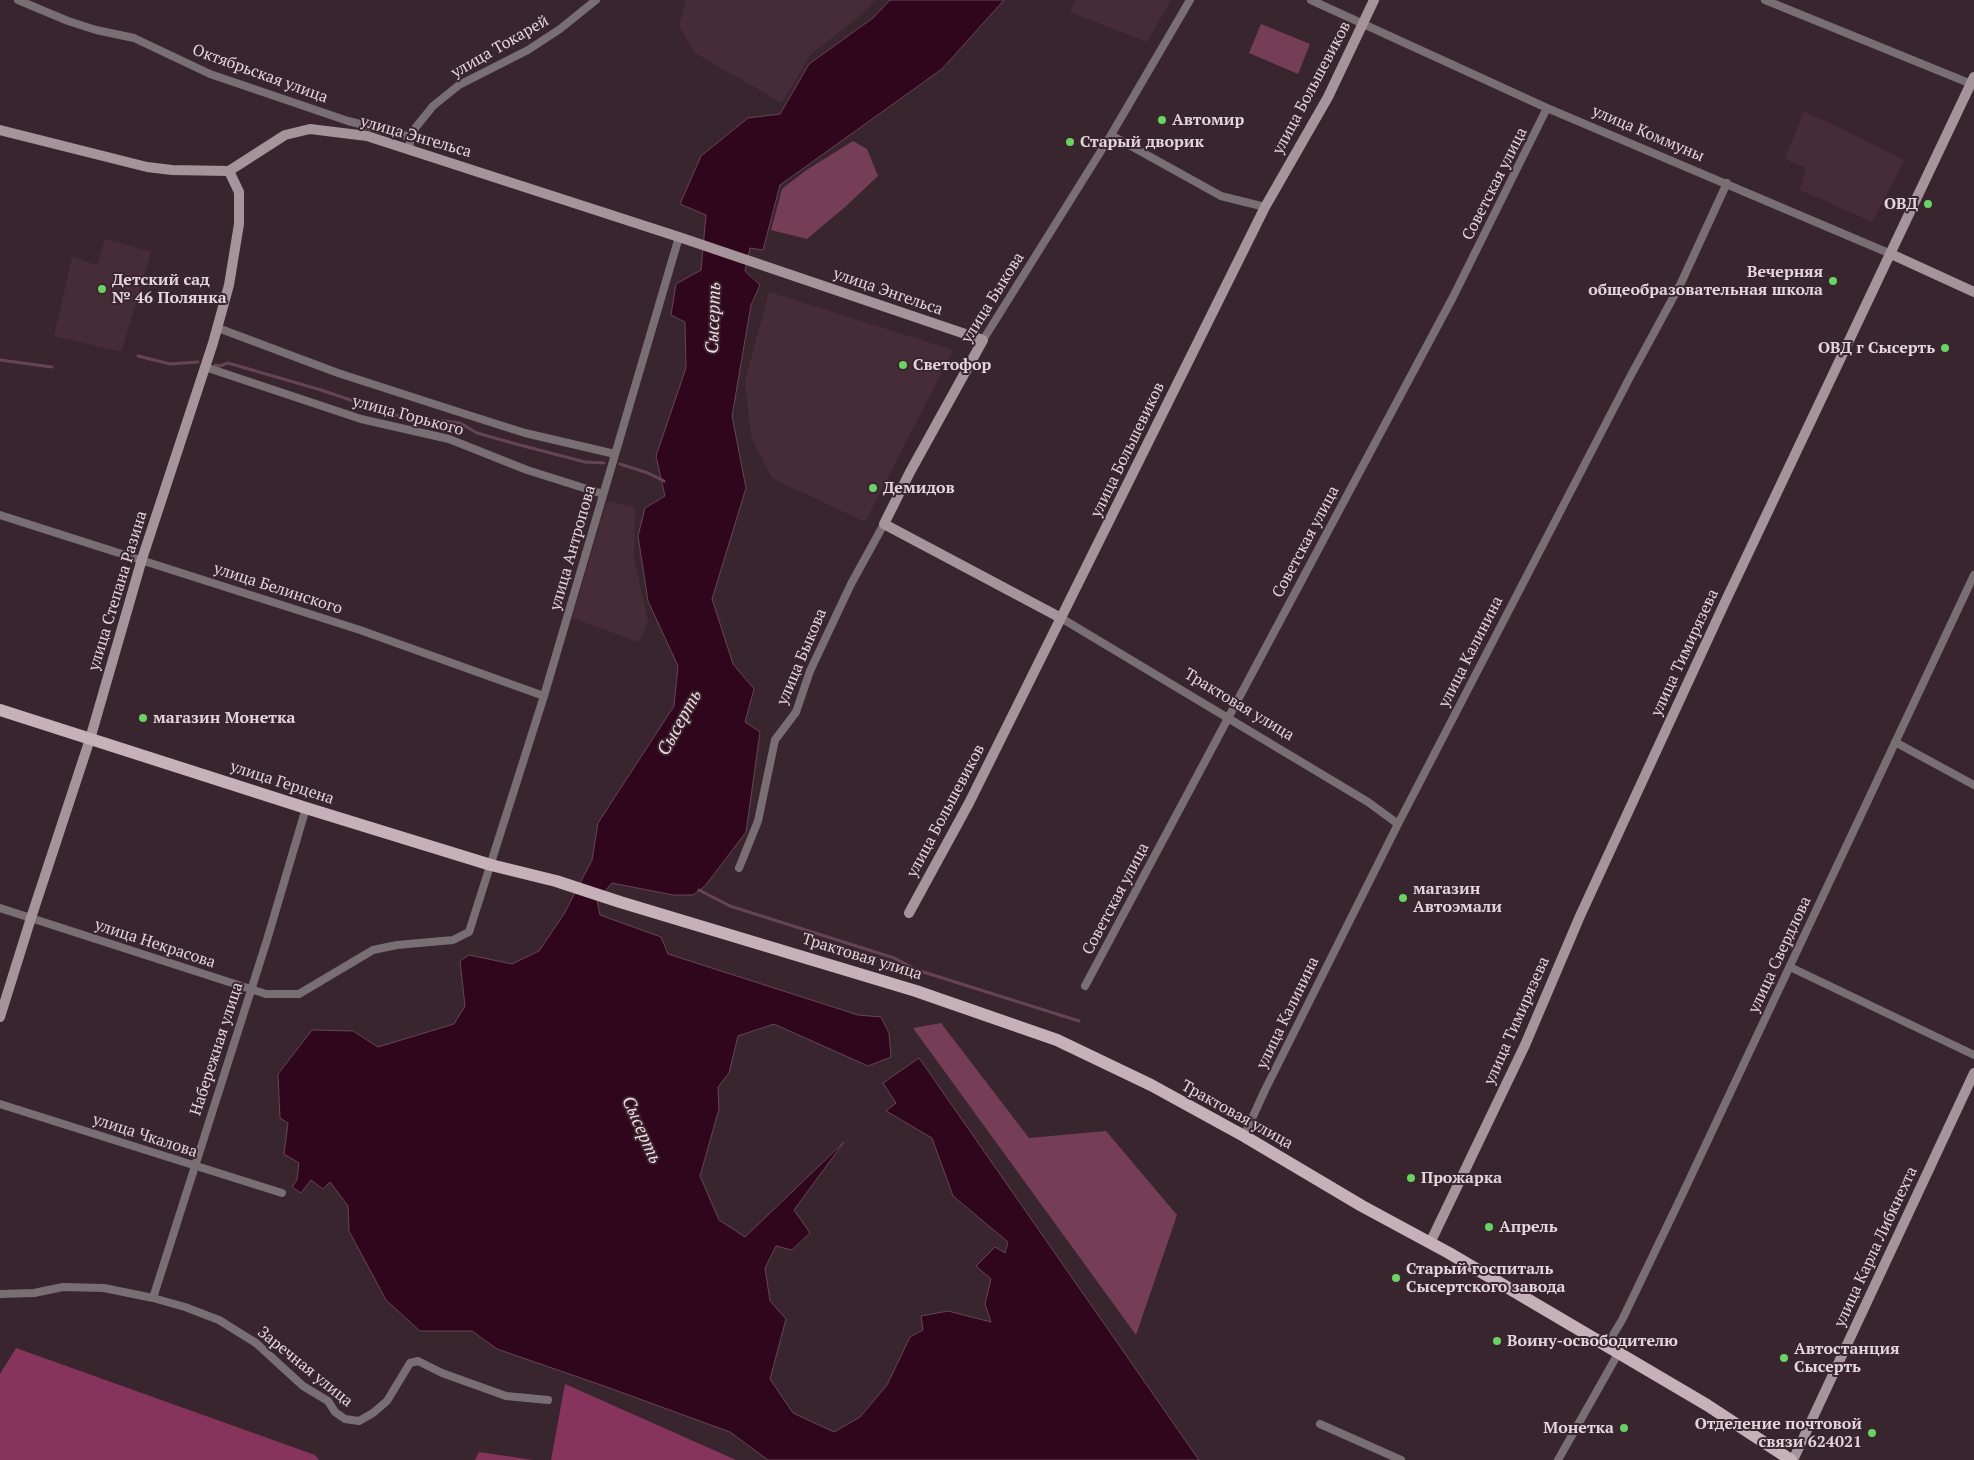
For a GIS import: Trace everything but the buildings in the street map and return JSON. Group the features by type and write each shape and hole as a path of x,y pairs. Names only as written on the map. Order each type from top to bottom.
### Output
{"main road":[{"name":"улица Герцена","path":"0,710 306,808 491,864 556,881"},
{"name":"Трактовая улица","path":"556,881 916,991 1056,1040 1151,1086 1244,1136 1362,1206 1619,1352 1707,1405 1792,1460"}],"street":[{"name":"Октябрьская улица","path":"18,0 68,21 96,30 134,38 210,74 348,121 411,137"},
{"name":"улица Токарей","path":"409,148 411,137 433,106 459,85 528,50 560,29 596,0"},
{"name":"улица Быкова","path":"739,868 758,821 775,740 780,730 789,723 796,712 810,671 910,472 983,340 1112,136 1190,0"},
{"name":"улица Коммуны","path":"1311,0 1547,108 1892,254 1974,292"},
{"name":"улица Большевиков","path":"910,913 969,802 1265,207 1328,98 1374,0"},
{"path":"1765,0 1973,82"},
{"name":"улица Тимирязева","path":"1430,1243 1520,1054 1584,907 1726,600 1973,82"},
{"name":"Советская улица","path":"1085,986 1453,297 1547,108"},
{"name":"улица Энгельса","path":"229,171 285,135 310,129 367,136 409,148 679,237 983,340"},
{"path":"0,130 147,167 172,170 229,171"},
{"path":"1112,136 1220,196 1265,207"},
{"name":"улица Степана Разина","path":"0,1017 90,739 142,559 218,328 229,285 239,224 239,192 229,171"},
{"name":"улица Калинина","path":"1244,1136 1265,1090 1398,824 1630,377 1681,283 1727,183"},
{"name":"улица Антропова","path":"469,932 544,696 679,237"},
{"name":"улица Горького","path":"218,328 338,373 465,414 525,433 615,454"},
{"name":"улица Горького","path":"205,367 361,420 448,439 527,470 603,494"},
{"name":"улица Белинского","path":"0,515 360,630 544,696"},
{"path":"884,524 1061,618"},
{"name":"улица Свердлова","path":"1607,1345 1622,1320 1675,1211 1974,575"},
{"name":"Трактовая улица","path":"1061,618 1368,802 1398,824"},
{"path":"1895,742 1974,784"},
{"name":"Набережная улица","path":"153,1298 252,990 306,808"},
{"name":"улица Некрасова","path":"0,908 266,994 299,994 373,950 397,944 452,940 469,932"},
{"path":"1790,967 1974,1055"},
{"name":"улица Карла Либкнехта","path":"1792,1460 1974,1074"},
{"name":"улица Чкалова","path":"0,1104 282,1194"},
{"name":"Заречная улица","path":"0,1294 34,1293 62,1287 104,1288 185,1307 219,1320 249,1339 303,1386 328,1401 335,1412 345,1419 359,1421 373,1413 387,1401 410,1363 418,1361 442,1373 506,1396 548,1400"},
{"path":"1558,1460 1619,1352"},
{"path":"1320,1424 1401,1460"}],"shaded area":[{"path":"686,0 876,0 856,19 810,55 782,103 695,53 679,26"},
{"path":"1076,0 1171,0 1147,42 1070,12"},
{"path":"1261,24 1310,44 1298,74 1249,53"},
{"path":"1804,111 1905,160 1872,222 1800,190 1806,168 1785,159"},
{"path":"853,141 867,149 878,176 807,239 771,230 782,189 805,171"},
{"name":"Детский сад № 46 Полянка","path":"105,239 151,252 121,352 54,336 72,257 97,265"},
{"path":"769,292 953,350 865,522 772,478 751,437 745,381"},
{"path":"607,501 635,508 634,557 648,621 639,642 572,618"},
{"path":"941,1023 1029,1138 1106,1131 1177,1215 1136,1335 913,1028"},
{"path":"16,1348 315,1455 319,1460 0,1460 0,1374"},
{"path":"565,1384 736,1460 551,1460"},
{"path":"479,1452 533,1460 475,1460"}],"water":[{"name":"Сысерть","path":"890,0 1004,0 942,69 780,185 763,250 750,248 745,271 760,285 751,305 732,416 746,488 712,599 733,664 754,689 745,722 760,732 746,832 705,886 693,895 673,895 612,883 597,900 600,915 661,937 668,954 858,1015 881,1017 889,1033 891,1057 868,1066 774,1024 738,1036 729,1073 718,1087 719,1109 700,1176 719,1220 745,1237 844,1142 794,1210 810,1233 792,1250 776,1246 765,1268 770,1301 786,1319 770,1379 793,1413 834,1432 860,1417 887,1385 910,1337 923,1330 921,1316 948,1311 991,1322 985,1304 991,1279 976,1266 995,1247 1005,1253 1008,1242 953,1196 932,1138 886,1111 896,1103 883,1083 919,1058 1199,1460 768,1460 730,1432 497,1349 472,1331 420,1331 386,1300 349,1231 348,1206 330,1182 323,1189 311,1180 301,1193 292,1187 297,1180 299,1163 284,1154 288,1123 280,1118 278,1074 312,1030 353,1031 378,1047 454,1024 465,1006 460,961 469,955 512,964 539,951 564,914 592,860 598,823 674,706 678,666 648,601 638,536 645,508 665,496 656,456 686,368 685,322 671,315 676,284 701,270 706,215 680,204 701,156 748,118 780,114 809,64 873,18"}],"waterway":[{"path":"138,356 170,364 198,362"},
{"path":"0,360 52,367"},
{"path":"215,365 220,366 228,363 321,390 416,422 436,420 460,423 477,433 516,444 585,462 604,463"},
{"path":"620,464 648,473 664,481"},
{"path":"699,890 730,906 894,958 917,970 1079,1021"}],"place":[{"name":"Автомир","path":"1162,120"},
{"name":"Старый дворик","path":"1070,142"},
{"name":"ОВД","path":"1928,204"},
{"name":"Вечерняя общеобразовательная школа","path":"1833,281"},
{"name":"Детский сад № 46 Полянка","path":"102,289"},
{"name":"ОВД г Сысерть","path":"1945,348"},
{"name":"Светофор","path":"903,365"},
{"name":"Демидов","path":"873,488"},
{"name":"магазин Монетка","path":"143,718"},
{"name":"магазин Автоэмали","path":"1403,898"},
{"name":"Прожарка","path":"1411,1178"},
{"name":"Апрель","path":"1489,1227"},
{"name":"Старый госпиталь Сысертского завода","path":"1396,1278"},
{"name":"Воину-освободителю","path":"1497,1341"},
{"name":"Автостанция Сысерть","path":"1784,1358"},
{"name":"Монетка","path":"1624,1428"},
{"name":"Отделение почтовой связи 624021","path":"1872,1433"}]}
